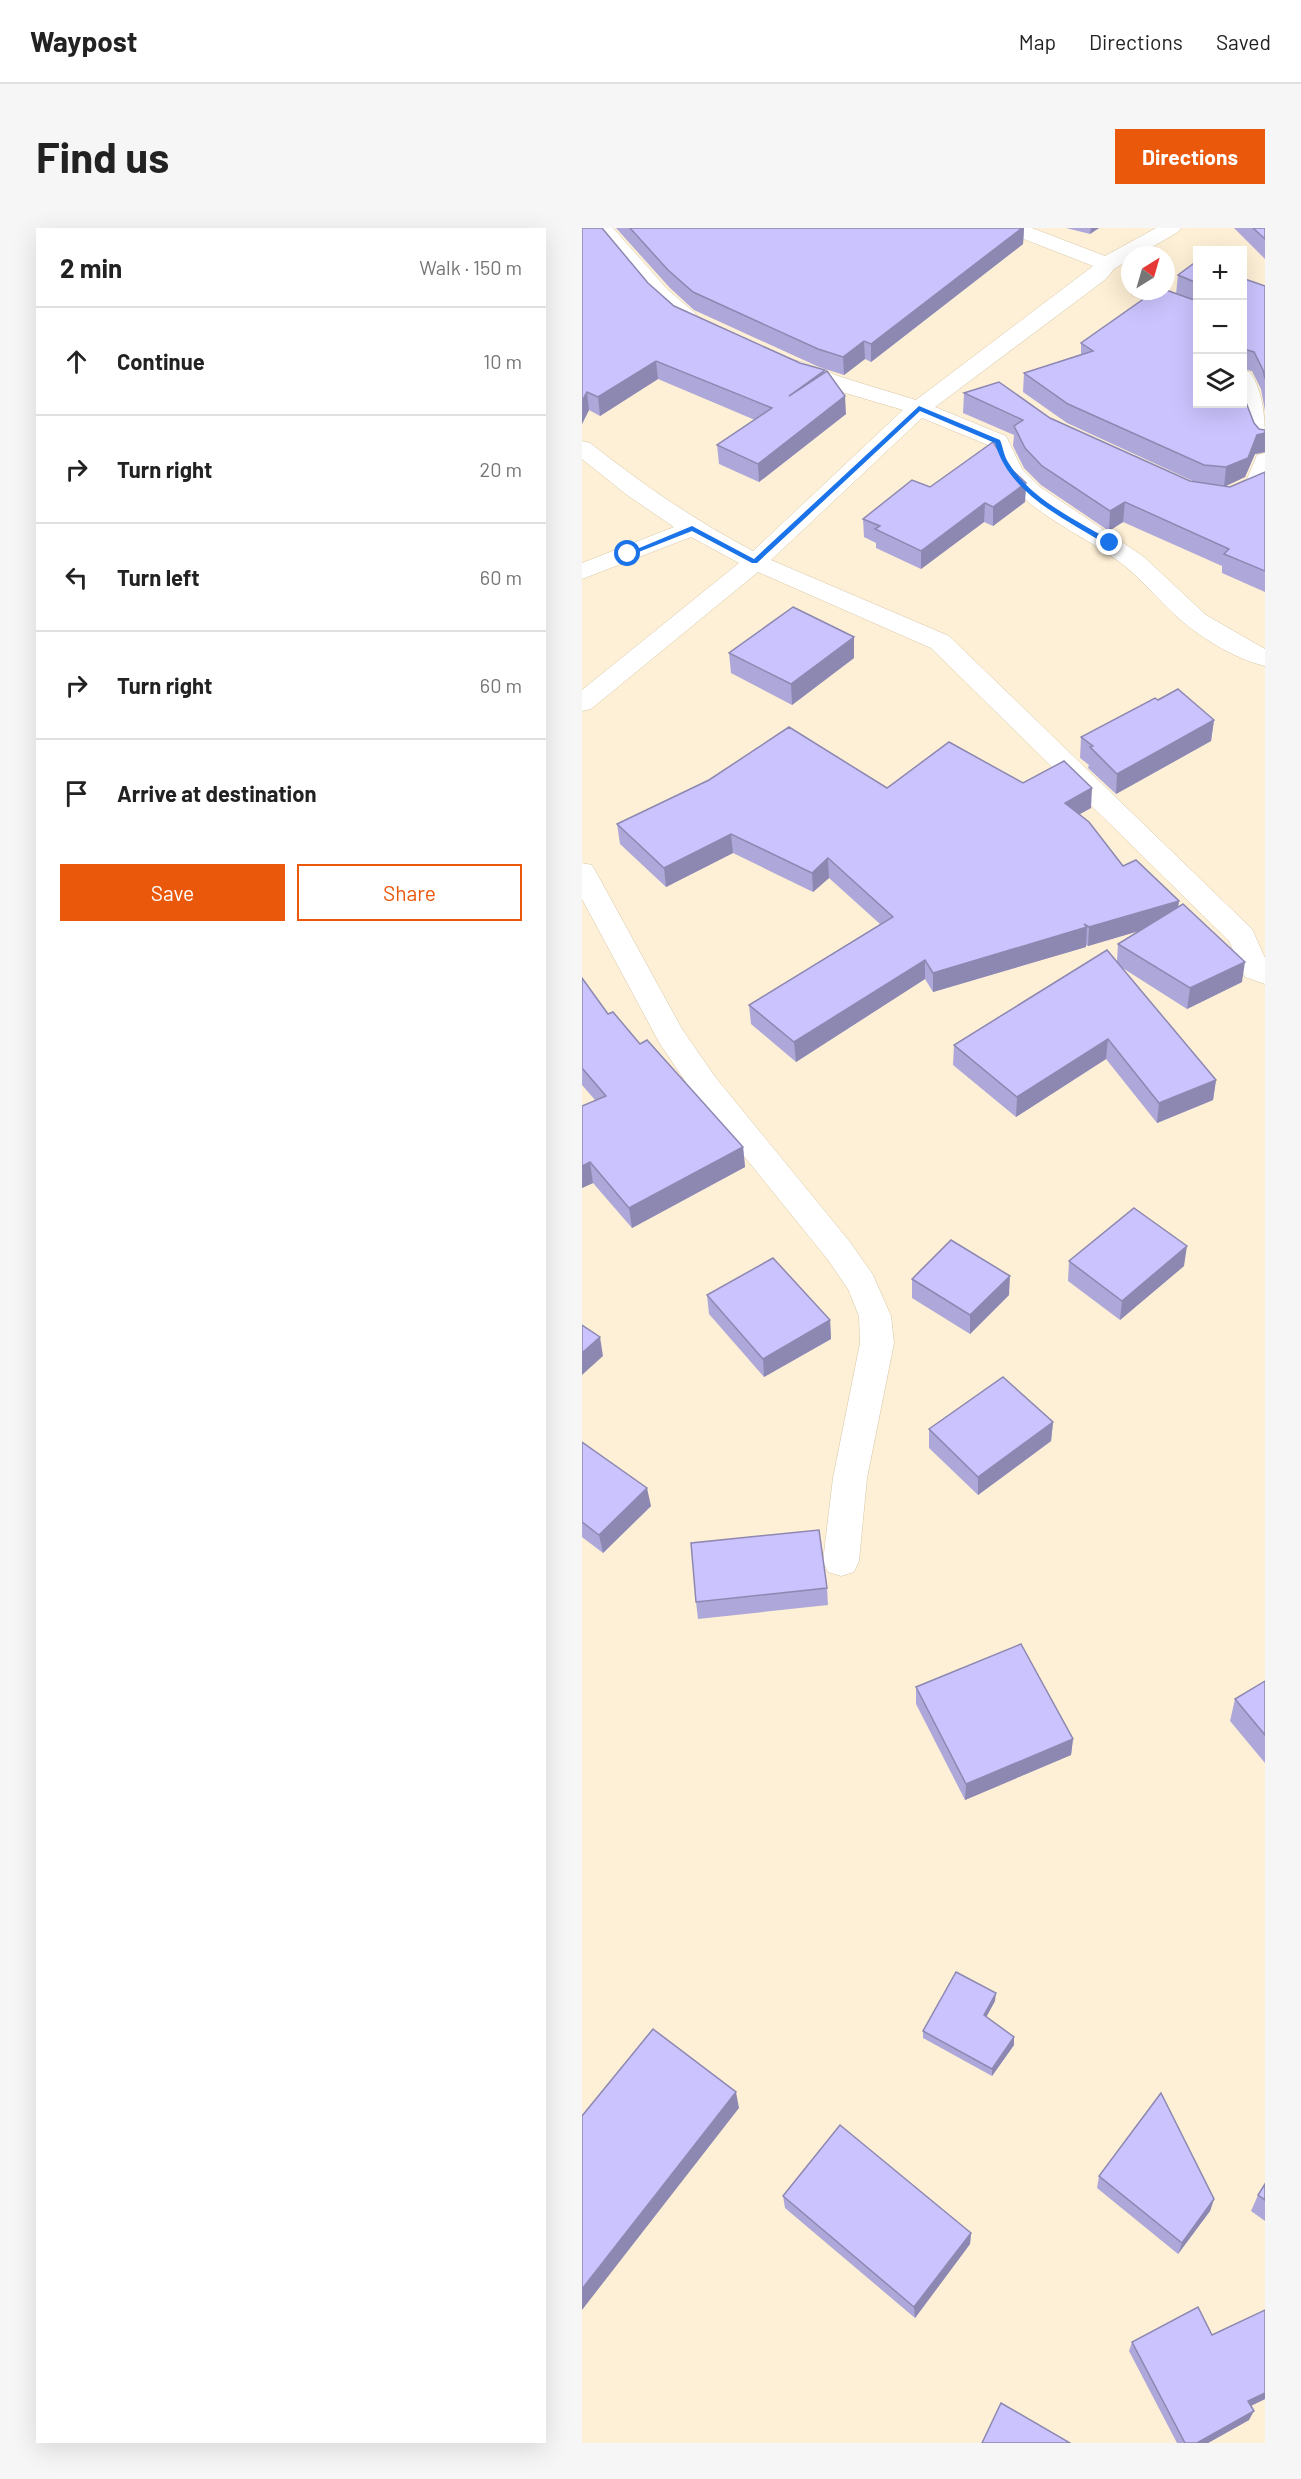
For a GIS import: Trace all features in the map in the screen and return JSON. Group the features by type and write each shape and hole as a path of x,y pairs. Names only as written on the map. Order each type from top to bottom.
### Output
{"street":[{"path":"602,228 670,305 686,317 706,326"},
{"path":"1013,228 1042,239 1102,269 1121,281"},
{"path":"582,703 755,562 919,408 1102,269 1171,228"},
{"path":"992,230 1042,239"},
{"path":"1164,300 1193,311"},
{"path":"779,360 810,374 919,408 998,441 1004,460 1017,480 1040,501 1110,543 1148,571 1191,617 1249,652 1265,658"},
{"path":"972,369 991,383"},
{"path":"1247,391 1265,441"},
{"path":"582,448 635,490 692,528 755,562 940,642 1242,936 1255,970 1265,974"},
{"path":"1206,494 1227,497 1257,483 1264,465"},
{"path":"582,572 692,528"},
{"path":"582,872 671,1036 705,1086 839,1251 862,1284 875,1316 877,1344 850,1478 841,1561"}],"building":[{"path":"582,228 602,228 648,283 674,306 800,363 825,370 789,396 827,371 845,396 758,464 717,445 772,408 656,361 598,397 587,392 582,401"},
{"path":"630,228 1022,228 871,344 864,341 843,357 818,349 693,292 668,270"},
{"path":"1253,228 1265,228 1265,239"},
{"path":"1193,264 1193,281 1178,275"},
{"path":"1247,280 1265,286 1265,379 1254,352 1247,350"},
{"path":"1175,293 1193,300 1193,408 1247,408 1247,405 1254,423 1259,429 1265,430 1265,433 1257,435 1248,458 1226,467 1204,465 1068,404 1024,373 1093,351 1081,343 1142,300 1175,300"},
{"path":"999,382 1050,418 1190,481 1230,487 1265,472 1265,571 1224,554 1229,549 1125,502 1110,511 1042,466 1025,448 1014,426 1023,420 964,393"},
{"path":"993,442 1010,468 1026,483 993,507 985,503 921,551 875,529 880,526 863,519 912,480 930,487"},
{"path":"793,607 854,637 791,684 729,653"},
{"path":"1178,689 1214,720 1117,774 1090,747 1093,746 1081,737 1155,698 1158,700"},
{"path":"789,727 887,788 949,742 1023,783 1064,761 1092,788 1065,803 1089,822 1123,866 1136,860 1179,901 1089,927 1084,924 1087,927 933,973 925,960 794,1042 749,1005 893,917 828,858 812,873 731,834 664,868 617,824 709,780"},
{"path":"1183,904 1245,962 1190,988 1118,944"},
{"path":"1107,950 1216,1080 1159,1103 1108,1039 1017,1097 954,1045"},
{"path":"582,978 608,1014 613,1012 640,1044 647,1040 743,1147 629,1208 590,1162 582,1166 582,1106 606,1096 582,1068"},
{"path":"1134,1208 1187,1246 1122,1301 1069,1261"},
{"path":"951,1240 1010,1276 970,1315 912,1279"},
{"path":"773,1258 830,1320 763,1359 707,1295"},
{"path":"582,1325 600,1337 582,1353"},
{"path":"1003,1377 1053,1422 978,1477 929,1429"},
{"path":"582,1442 647,1488 599,1535 582,1522"},
{"path":"819,1530 827,1588 696,1602 691,1543"},
{"path":"1021,1644 1073,1739 966,1784 916,1687"},
{"path":"1265,1681 1265,1735 1235,1699"},
{"path":"956,1972 996,1993 984,2015 1014,2037 992,2069 923,2031"},
{"path":"653,2029 736,2092 582,2289 582,2116"},
{"path":"1161,2093 1214,2199 1182,2243 1099,2176"},
{"path":"840,2125 971,2233 914,2307 783,2196"},
{"path":"1265,2184 1265,2200 1258,2195"},
{"path":"1198,2307 1212,2335 1265,2310 1265,2393 1248,2401 1254,2411 1197,2443 1185,2443 1132,2342"},
{"path":"1001,2403 1070,2443 982,2443"}],"route":[{"path":"628,554 692,528 755,562 919,408 998,441 1004,460 1017,480 1040,501 1110,543"}]}
